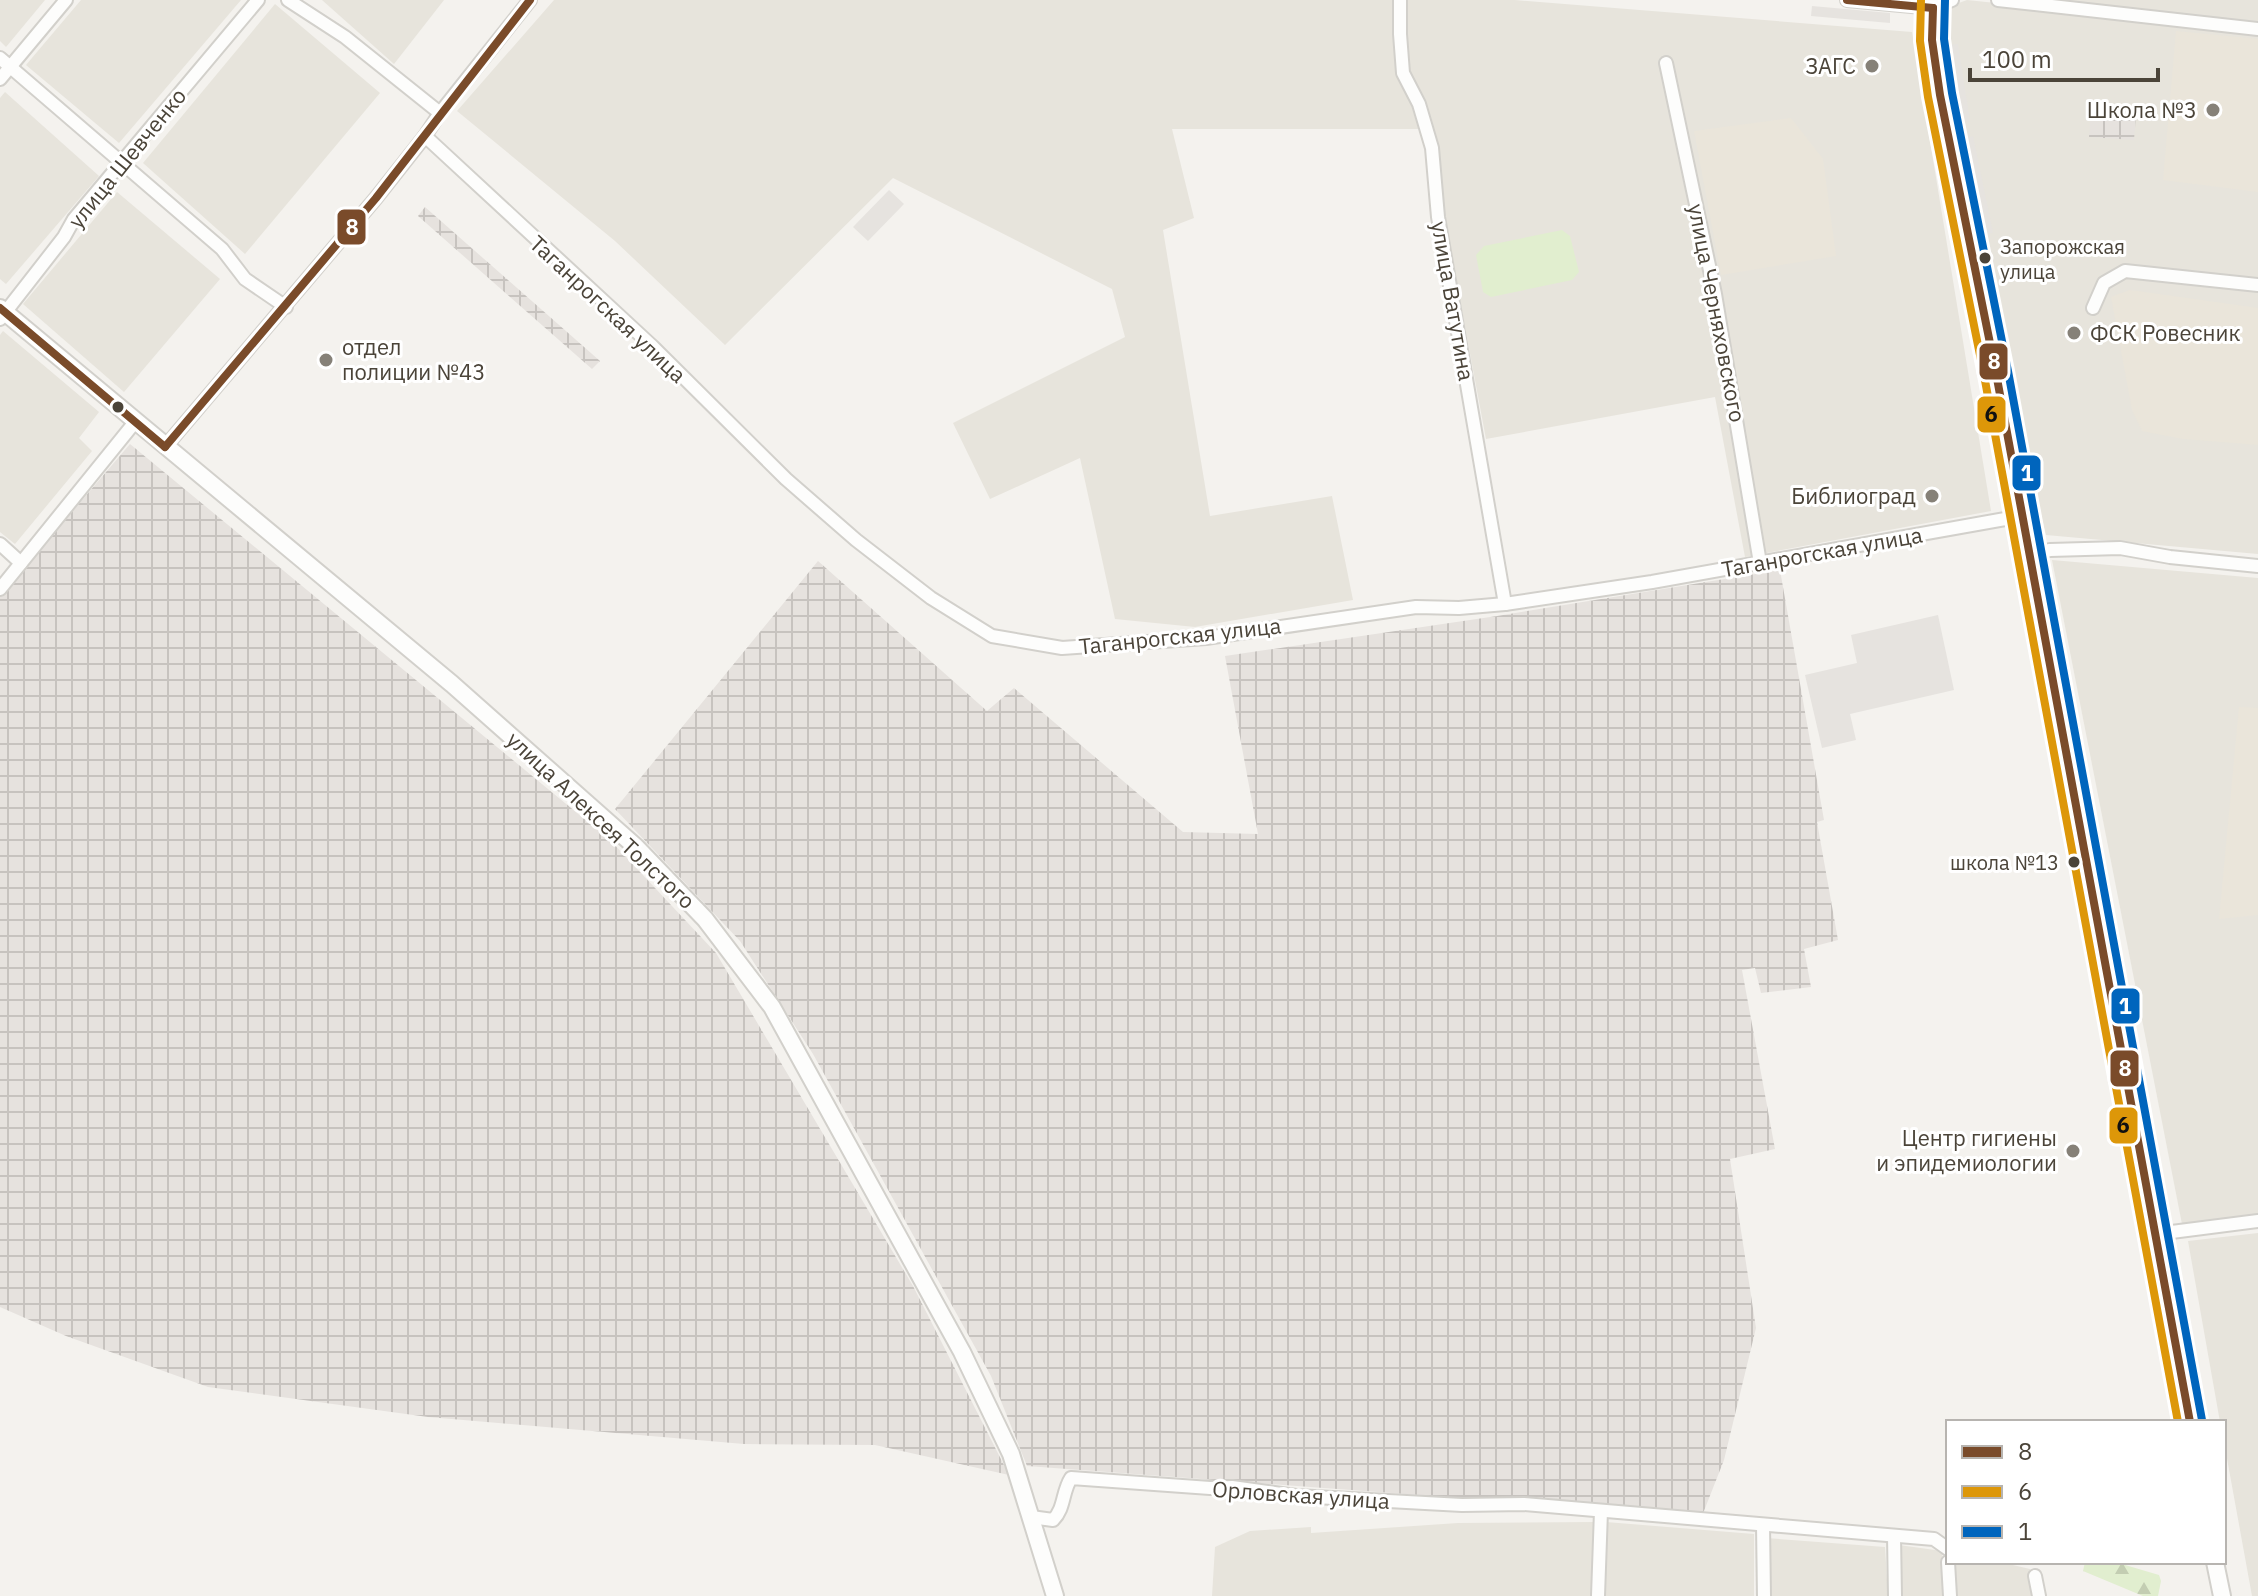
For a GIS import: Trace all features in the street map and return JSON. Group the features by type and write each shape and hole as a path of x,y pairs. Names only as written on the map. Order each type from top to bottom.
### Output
{"street":[{"path":"0,79 5,62 66,0"},
{"name":"улица Шевченко","path":"2,313 64,237 74,219 258,0"},
{"path":"288,0 345,37 440,113"},
{"path":"165,447 286,307 425,136 530,0"},
{"name":"улица Ватутина","path":"1400,0 1403,73 1419,104 1432,148 1438,217 1505,604"},
{"path":"1847,0 1933,4 1952,0"},
{"path":"1998,0 2258,29"},
{"path":"1933,4 1932,40 1940,95 2022,516 2190,1420"},
{"path":"5,62 222,249 245,279 286,307"},
{"name":"улица Черняховского","path":"1666,63 1715,294 1760,563"},
{"name":"Таганрогская улица","path":"425,136 652,346 797,489 931,598 992,636 1062,648 1206,638 1416,607 1459,608 1505,604 2022,516"},
{"path":"2093,308 2104,283 2125,271 2258,285"},
{"name":"улица Алексея Толстого","path":"2,313 421,658 636,847 705,919 772,1007 962,1352 1002,1433 1055,1596"},
{"path":"0,589 135,422"},
{"path":"0,544 21,563"},
{"path":"2029,554 2050,550 2120,548 2170,557 2258,566"},
{"path":"2156,1234 2258,1221"},
{"name":"Орловская улица","path":"1031,1517 1053,1520 1061,1512 1071,1478 1232,1487 1296,1496 1462,1505 1524,1504 1934,1539 1946,1547"},
{"path":"1598,1596 1601,1511"},
{"path":"1763,1525 1764,1596"},
{"path":"1894,1536 1895,1596"},
{"path":"1948,1564 1950,1596"},
{"path":"2215,1564 2222,1596"},
{"path":"2035,1576 2039,1596"}],"shaded area":[{"path":"0,0 45,0 6,47 0,41"},
{"path":"81,0 241,0 119,143 26,65"},
{"path":"322,0 444,0 394,64"},
{"path":"554,0 1515,0 1912,32 1991,511 1745,557 1715,397 1486,439 1428,129 1172,129 1194,218 1163,230 1210,516 1332,496 1353,600 1195,627 1115,619 1080,458 990,499 953,423 1125,337 1112,289 893,178 725,345 615,241 457,111"},
{"path":"1967,0 2258,30 2258,554 2046,535 1948,129 1934,12"},
{"path":"2004,0 2258,0 2258,28"},
{"path":"275,4 380,93 245,254 143,163"},
{"path":"1812,6 1890,13 1890,23 1811,16"},
{"name":"Школа №3","path":"2176,31 2258,39 2258,192 2163,180"},
{"path":"1958,44 1970,121 1959,123 1947,45"},
{"path":"5,92 99,176 6,284 0,279 0,98"},
{"path":"2091,111 2136,115 2134,140 2089,137"},
{"path":"1791,118 1823,159 1836,256 1721,275 1694,131"},
{"path":"1973,136 1993,233 1982,235 1962,138"},
{"path":"889,190 904,204 868,241 853,227"},
{"path":"117,192 220,279 124,392 23,304"},
{"path":"425,207 600,361 592,369 418,216"},
{"path":"2130,290 2258,308 2258,445 2183,439 2142,431 2132,410 2111,297"},
{"path":"3,331 99,412 79,438 92,451 15,544 0,532 0,335"},
{"path":"130,444 611,841 716,953 913,1286 1009,1475 875,1445 744,1444 428,1417 208,1387 66,1336 0,1307 0,596"},
{"path":"2052,560 2258,578 2258,1214 2182,1224"},
{"path":"818,561 987,711 1014,688 1183,832 1258,834 1225,656 1780,570 1824,820 1817,822 1838,940 1804,949 1811,987 1761,993 1755,968 1742,970 1775,1149 1730,1159 1756,1328 1724,1460 1702,1516 1027,1466 991,1376 813,1054 740,941 615,809"},
{"path":"1938,615 1954,690 1850,714 1856,740 1822,748 1805,675 1857,663 1851,635"},
{"path":"2239,707 2258,708 2258,915 2219,919"},
{"path":"2258,1233 2258,1596 2252,1596 2226,1453 2226,1420 2220,1420 2188,1241"},
{"path":"1595,1522 1592,1596 1212,1596 1215,1547 1250,1531 1311,1527 1311,1533 1458,1523"},
{"path":"1606,1522 1754,1534 1754,1596 1603,1596"},
{"path":"1766,1538 1885,1547 1888,1596 1769,1596"},
{"path":"1899,1545 1942,1551 1944,1596 1901,1596"},
{"path":"1954,1564 2009,1564 2030,1569 2034,1596 1955,1596"}],"green space":[{"path":"1562,230 1570,236 1579,272 1572,280 1491,297 1483,292 1476,255 1484,246"},
{"path":"2085,1564 2122,1564 2159,1575 2158,1596 2143,1596 2083,1571"}],"transit line":[{"name":"8","path":"165,447 376,198 530,0"},
{"name":"8","path":"1847,0 1933,8"},
{"name":"6","path":"1921,0 1920,41 1928,97 1984,375 2178,1420"},
{"name":"1","path":"1945,0 1944,39 1952,93 2008,371 2202,1420"},
{"name":"8","path":"1933,8 1932,40 1940,95 1996,373 2190,1420"},
{"name":"8","path":"0,308 165,447"}],"place":[{"name":"ЗАГС","path":"1872,66"},
{"name":"Школа №3","path":"2213,110"},
{"name":"Запорожская улица","path":"1985,258"},
{"name":"ФСК Ровесник","path":"2074,333"},
{"name":"отдел полиции №43","path":"326,360"},
{"name":"Библиоград","path":"1932,496"},
{"name":"школа №13","path":"2074,862"},
{"name":"Центр гигиены и эпидемиологии","path":"2073,1151"}]}
